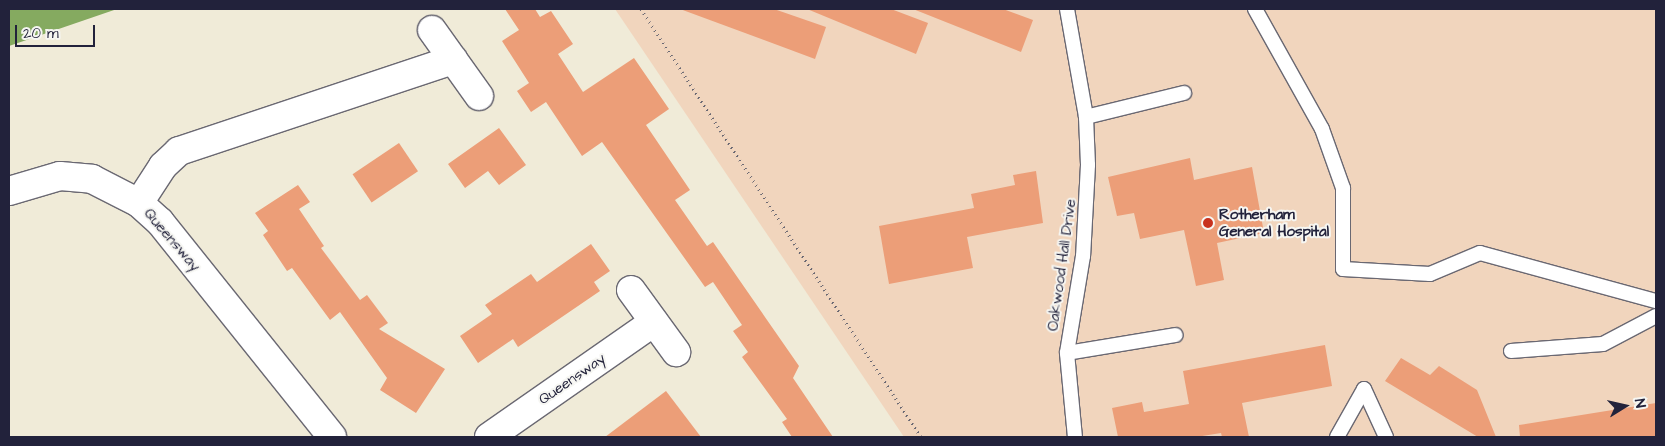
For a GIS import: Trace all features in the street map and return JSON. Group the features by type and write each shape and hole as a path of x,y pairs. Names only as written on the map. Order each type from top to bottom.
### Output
{"street":[{"path":"432,30 479,96"},
{"name":"Queensway","path":"332,437 160,222 139,203 163,166 179,152 453,60"},
{"path":"9,191 60,176 92,180 139,203"},
{"path":"631,290 676,352"},
{"name":"Queensway","path":"489,437 654,322"}],"lane":[{"name":"Oakwood Hall Drive","path":"1067,9 1086,117 1088,200 1068,353 1075,437"},
{"path":"1255,9 1322,129 1343,188 1343,269 1430,274 1480,253 1656,301"},
{"path":"1086,117 1184,93"},
{"path":"1511,351 1603,344 1656,316"},
{"path":"1068,353 1176,335"},
{"path":"1337,437 1364,389 1386,437"}],"path":[{"path":"641,9 921,437"}],"shaded area":[{"name":"Rotherham General Hospital","path":"615,9 1656,9 1656,437 904,437"}],"green space":[{"path":"9,9 117,9 9,46"}],"building":[{"path":"505,9 535,9 540,17 551,11 573,44 558,54 583,92 634,58 669,109 646,125 690,190 675,200 707,246 713,242 799,366 793,378 833,437 792,437 782,422 787,419 742,357 748,352 733,331 742,325 713,282 705,287 602,142 582,156 546,102 531,112 517,91 529,83 502,41 519,30"},
{"path":"680,9 774,9 826,27 815,59"},
{"path":"807,9 891,9 928,23 916,54"},
{"path":"913,9 1003,9 1033,20 1021,52"},
{"path":"499,128 526,165 499,185 488,171 465,188 448,164"},
{"path":"399,143 418,171 372,203 353,174"},
{"path":"1190,158 1194,180 1252,167 1264,233 1217,243 1224,280 1196,286 1184,230 1140,239 1134,213 1117,216 1108,177"},
{"path":"1036,171 1043,223 967,237 973,268 889,284 879,226 974,208 971,194 1015,185 1013,175"},
{"path":"298,185 310,202 299,209 324,246 321,248 360,300 367,295 388,323 379,329 445,369 416,413 380,390 387,378 340,312 330,320 292,268 287,271 263,235 268,231 255,213"},
{"path":"591,244 610,271 594,282 600,291 518,347 513,339 478,363 460,336 492,314 485,305 531,274 537,282"},
{"path":"1325,345 1332,386 1242,403 1249,437 1222,437 1221,433 1196,437 1118,437 1112,408 1142,402 1144,412 1189,404 1183,371"},
{"path":"1401,358 1430,375 1439,366 1477,390 1496,437 1478,437 1385,381"},
{"path":"666,391 701,437 605,437"},
{"path":"1656,403 1656,437 1520,437 1519,425"}],"place":[{"name":"Rotherham General Hospital","path":"1208,223"}]}
